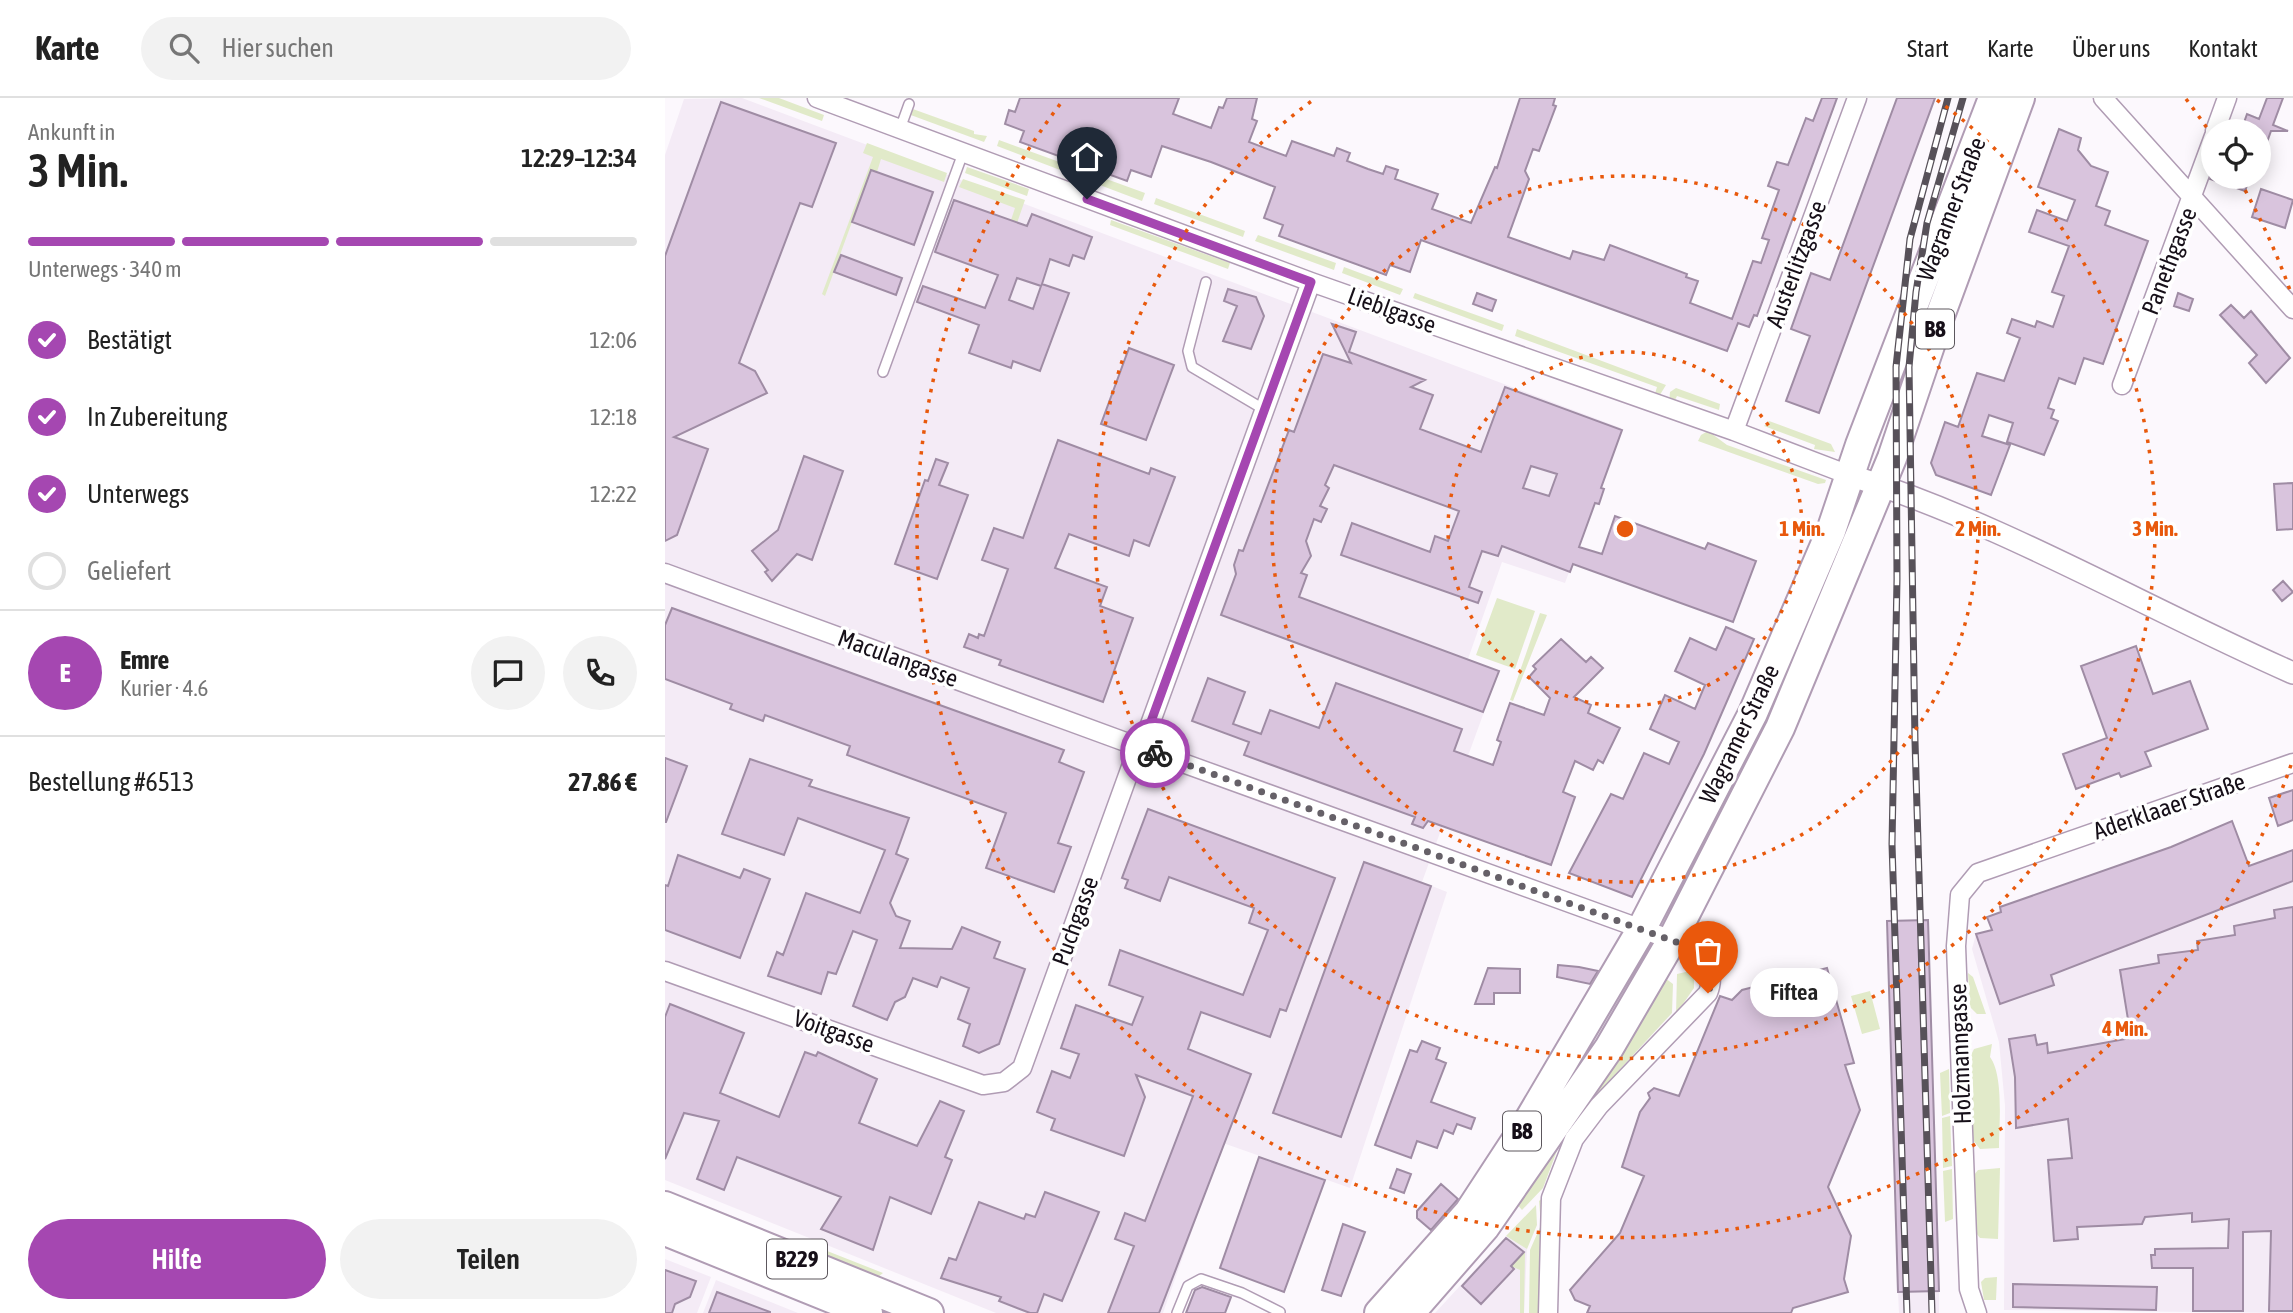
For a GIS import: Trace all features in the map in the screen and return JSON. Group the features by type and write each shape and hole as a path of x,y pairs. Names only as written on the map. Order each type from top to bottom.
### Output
{"main road":[{"name":"Wagramer Straße","path":"1379,1313 1468,1212 1526,1125 1641,930 1753,713 1831,531 1849,475 1993,98"},
{"name":"Wagramer Straße","path":"1410,1313 1485,1227 1609,1048 1672,940 1780,728 1892,458 2015,110"},
{"name":"B229","path":"665,1206 929,1313"},
{"name":"B229","path":"665,1231 851,1310"}],"street":[{"name":"Lieblgasse","path":"817,98 1311,282 1734,431 1849,475"},
{"name":"Austerlitzgasse","path":"1734,431 1857,98"},
{"path":"2015,110 2029,98"},
{"path":"2103,98 2293,309"},
{"name":"Panethgasse","path":"2220,119 2227,98"},
{"name":"Panethgasse","path":"2122,385 2201,173"},
{"name":"Puchgasse","path":"1004,1082 1022,1068 1311,282"},
{"path":"1849,475 1879,484 2042,551 2184,624 2293,673"},
{"name":"Maculangasse","path":"665,573 1672,940"},
{"name":"Aderklaaer Straße","path":"2046,849 2293,763"},
{"name":"Holzmanngasse","path":"1977,1313 1969,1289 1964,1188 1957,946 1960,895 1978,873 2046,849"},
{"path":"1548,1313 1551,1198 1573,1139 1599,1105 1703,1000 1710,986 1711,974 1698,954 1672,940"},
{"name":"Voitgasse","path":"665,971 983,1085 1004,1082"}],"lane":[{"path":"900,129 909,104"},
{"path":"883,372 963,153"},
{"path":"1206,282 1188,360 1192,367 1265,410"},
{"path":"1178,1313 1188,1286 1201,1279 1242,1293 1280,1311"}],"shaded area":[{"path":"742,98 1621,428 1565,583 1502,562 1468,659 1499,671 1422,882 1447,892 1350,1188 1223,1143 1163,1313 996,1313 665,1180 665,155 684,99"},
{"path":"2293,850 2293,1313 2004,1310 2005,1105 1999,1042 1972,949 1976,934 2244,854 2250,866"},
{"path":"1506,1236 1527,1249 1524,1313 1435,1313"},
{"path":"665,1259 711,1277 697,1313 665,1313"},
{"path":"716,1280 798,1313 703,1313"},
{"path":"1939,1291 1939,1313 1899,1313 1898,1292"}],"green space":[{"path":"759,98 779,98 824,115 822,121"},
{"path":"910,108 974,131 974,134 987,136 984,142 908,114"},
{"path":"999,140 1145,193 1142,201 997,146"},
{"path":"867,143 947,173 944,182 881,159 877,172 871,170 825,296 822,294 873,157 863,153"},
{"path":"967,167 1029,189 1027,196 965,173"},
{"path":"963,179 1025,200 1017,223 1011,220 1015,208 959,187"},
{"path":"1156,198 1245,231 1243,237 1154,204"},
{"path":"1111,220 1230,263 1228,269 1110,225"},
{"path":"1258,235 1336,263 1334,270 1255,241"},
{"path":"1344,267 1403,289 1400,295 1342,273"},
{"path":"1415,293 1504,325 1502,331 1413,298"},
{"path":"1517,329 1666,385 1658,398 1654,397 1657,387 1515,336"},
{"path":"1676,388 1720,404 1719,410 1677,396 1673,404 1669,403 1670,392"},
{"path":"1769,421 1831,444 1835,452 1814,449 1815,445 1764,426"},
{"path":"1708,431 1727,445 1826,480 1825,483 1818,484 1698,441 1701,435"},
{"path":"1497,598 1535,611 1515,669 1476,655"},
{"path":"1540,613 1547,615 1513,701 1510,700"},
{"path":"1690,971 1694,975 1694,988 1676,1014 1677,974"},
{"path":"1968,973 1973,977 1986,1014 1977,1014 1970,1007"},
{"path":"1665,978 1673,984 1672,1013 1586,1106"},
{"path":"1870,991 1880,1029 1862,1034 1851,996"},
{"path":"1992,1044 1990,1057 1999,1088 1999,1148 1980,1149 1973,1140 1970,1057 1974,1049"},
{"path":"1949,1069 1950,1113 1942,1116 1940,1073"},
{"path":"1950,1116 1952,1166 1943,1168 1942,1118"},
{"path":"1554,1146 1558,1148 1543,1188 1522,1210 1516,1203"},
{"path":"2000,1168 1998,1239 1980,1238 1976,1233 1974,1175 1978,1170"},
{"path":"1952,1169 1953,1219 1945,1222 1943,1171"},
{"path":"1545,1196 1540,1313 1529,1313 1530,1250 1541,1225 1539,1201"},
{"path":"1536,1205 1537,1225 1527,1249 1506,1236"},
{"path":"812,1245 883,1273 878,1277 811,1250"},
{"path":"1525,1252 1524,1313 1520,1313 1520,1270 1511,1266"},
{"path":"1997,1277 1996,1300 1984,1300 1981,1282 1985,1278"}],"building":[{"path":"1020,98 1179,98 1173,114 1211,128 1219,107 1223,108 1227,98 1257,98 1252,119 1257,121 1249,142 1286,156 1292,141 1334,156 1337,148 1350,153 1347,161 1368,169 1383,174 1386,166 1398,170 1395,179 1438,194 1432,209 1471,223 1495,167 1497,168 1520,98 1555,98 1553,105 1556,106 1539,151 1533,149 1525,171 1529,179 1508,237 1570,259 1573,251 1604,260 1610,245 1687,274 1686,277 1698,281 1690,303 1732,319 1753,261 1761,263 1769,240 1762,238 1779,190 1768,186 1777,162 1788,165 1806,118 1813,121 1822,98 1837,98 1757,316 1754,315 1749,327 1738,323 1727,351 1421,240 1410,272 1390,265 1386,275 1279,236 1283,225 1264,218 1275,187 1211,162 1162,146 1151,177 1131,170 1127,181 1020,142 1024,131 1005,124 1009,110 1015,112"},
{"path":"1897,98 1935,98 1819,413 1786,401 1810,336 1791,329 1811,273 1830,280"},
{"path":"2267,98 2283,98 2273,125 2288,131 2271,131 2271,119 2259,119"},
{"path":"721,102 836,143 812,207 800,203 739,363 755,371 767,393 674,437 708,449 677,535 665,541 665,256"},
{"path":"2247,114 2259,119 2245,119"},
{"path":"2059,129 2081,138 2078,150 2091,166 2108,172 2096,206 2110,211 2105,225 2148,241 2103,364 2084,358 2075,384 2059,378 2048,408 2054,410 2051,418 2058,421 2044,455 2007,442 2013,423 1989,415 1982,436 2010,445 1991,495 1936,475 1931,463 1945,422 1958,427 1977,373 2004,381 2020,338 2007,333 2012,319 2035,327 2037,321 2053,327 2064,296 2052,292 2069,246 2029,232 2037,210 2067,221 2075,200 2038,187"},
{"path":"871,170 933,192 914,245 852,222"},
{"path":"2261,189 2293,200 2285,228 2252,217"},
{"path":"954,200 1027,226 1032,214 1092,237 1084,259 1073,255 1069,266 1050,259 1042,284 1069,293 1040,371 1013,361 1011,368 969,353 979,325 917,302 923,286 985,308 998,275 935,252","holes":["1017,278 1041,286 1033,309 1009,300"]},
{"path":"841,255 902,278 896,295 834,272"},
{"path":"1228,289 1256,297 1264,316 1251,349 1223,341 1237,306 1224,301"},
{"path":"1477,293 1496,300 1492,311 1473,304"},
{"path":"2178,293 2193,299 2189,311 2174,306"},
{"path":"2231,305 2244,318 2251,311 2290,358 2266,383 2249,363 2257,355 2220,315"},
{"path":"1332,324 1356,332 1349,352 1425,380 1411,387 1433,395 1420,429 1481,452 1505,387 1622,430 1601,488 1604,489 1599,504 1595,503 1579,547 1602,554 1615,516 1705,549 1708,543 1756,561 1733,622 1573,564 1570,572 1502,546 1498,556 1482,551 1469,587 1482,592 1478,603 1341,555 1352,523 1430,552 1435,536 1448,541 1459,511 1334,465 1325,485 1329,488 1320,506 1327,509 1321,522 1314,519 1306,541 1311,556 1301,573 1307,575 1299,597 1499,671 1483,712 1221,615 1236,574 1234,565 1239,550 1243,551 1289,430 1294,432 1323,354 1351,363","holes":["1531,466 1557,474 1549,496 1523,488"]},
{"path":"1129,348 1174,365 1146,440 1101,424"},
{"path":"1058,440 1149,474 1151,468 1175,477 1149,546 1134,540 1129,556 1069,534 1055,568 1107,587 1100,606 1133,618 1103,702 999,665 1001,660 964,647 969,634 978,638 979,634 984,636 1008,569 982,560 994,528 1023,538"},
{"path":"804,456 843,471 812,560 797,554 772,581 765,572 768,570 752,551 778,530"},
{"path":"936,459 948,463 939,485 968,495 937,579 895,564 925,480 928,481"},
{"path":"2293,483 2293,529 2277,530 2274,484"},
{"path":"2283,581 2293,592 2282,601 2273,590"},
{"path":"672,608 1064,750 1059,762 1084,772 1058,843 1071,847 1054,892 986,868 1006,813 847,755 850,746 765,715 763,721 730,709 732,704 665,679 665,625"},
{"path":"1726,627 1754,639 1704,754 1632,897 1569,873 1611,794 1623,799 1644,753 1669,764 1679,742 1650,729 1665,695 1695,709 1705,685 1675,671 1690,638 1716,650"},
{"path":"1561,639 1586,662 1591,657 1603,668 1574,697 1591,705 1588,713 1620,728 1603,763 1598,760 1593,770 1575,761 1563,792 1575,797 1551,865 1428,821 1423,828 1412,824 1415,817 1244,755 1249,742 1192,721 1208,678 1245,692 1233,724 1261,734 1270,710 1319,728 1336,683 1462,729 1454,751 1493,765 1501,742 1497,740 1510,703 1544,715 1550,698 1529,677 1536,669 1533,666"},
{"path":"2136,646 2153,694 2190,681 2208,729 2145,752 2151,766 2121,777 2119,773 2076,789 2063,754 2107,738 2081,666"},
{"path":"665,758 687,766 666,822 665,822"},
{"path":"750,759 812,780 809,786 909,818 896,854 908,859 890,903 896,916 910,921 900,948 952,949 962,927 1000,942 994,958 1025,969 999,1044 979,1053 963,1046 970,1024 958,1019 969,988 941,977 937,987 913,978 905,997 895,1002 887,1020 853,1006 877,940 853,931 836,974 828,972 821,994 768,976 777,952 783,955 806,893 860,913 885,850 798,818 784,855 722,834"},
{"path":"2293,790 2293,820 2278,826 2269,798"},
{"path":"1148,809 1335,878 1286,1011 1280,1009 1270,1037 1201,1012 1188,1049 1251,1074 1159,1313 1108,1313 1134,1246 1115,1239 1125,1213 1145,1221 1193,1096 1136,1075 1145,1097 1124,1156 1051,1130 1055,1119 1037,1112 1052,1071 1070,1078 1079,1054 1061,1048 1076,1005 1132,1025 1143,997 1109,985 1120,950 1243,995 1268,930 1249,923 1254,908 1169,877 1160,901 1125,888 1128,880 1122,878"},
{"path":"2232,821 2249,866 2293,850 2293,881 2051,975 2054,985 2000,1004 1976,934 1992,930 1987,917 2001,912 2000,907 2171,847"},
{"path":"678,855 740,878 744,869 770,879 740,958 665,930 665,885 668,886"},
{"path":"1364,862 1431,886 1341,1137 1273,1113"},
{"path":"2293,907 2293,1311 2269,1311 2271,1231 2243,1232 2243,1311 2193,1311 2193,1268 2152,1268 2151,1255 2155,1255 2155,1249 2228,1248 2229,1219 2192,1222 2192,1213 2145,1217 2142,1224 2077,1227 2078,1239 2054,1241 2048,1160 2072,1158 2068,1119 2016,1128 2015,1077 2009,1039 2035,1035 2037,1045 2047,1043 2048,1053 2131,1038 2120,970 2159,963 2158,955 2198,950 2197,941 2235,935 2234,926 2275,918 2274,910"},
{"path":"1928,920 1939,1291 1898,1292 1887,921"},
{"path":"1558,965 1598,971 1590,984 1557,977"},
{"path":"1488,968 1520,969 1520,993 1494,993 1494,1004 1475,1004"},
{"path":"1827,968 1854,1063 1845,1065 1860,1110 1828,1187 1851,1236 1844,1279 1848,1292 1793,1308 1791,1313 1587,1313 1590,1306 1575,1300 1570,1290 1620,1233 1644,1176 1622,1167 1640,1112 1650,1098 1648,1093 1654,1088 1679,1096 1720,996 1732,1000 1742,990"},
{"path":"670,1004 744,1033 720,1093 779,1117 805,1052 816,1056 818,1052 877,1079 859,1123 917,1146 940,1101 964,1111 945,1157 952,1160 931,1214 890,1197 873,1250 821,1229 841,1197 737,1157 724,1190 697,1179 719,1121 684,1113 665,1159 665,1017"},
{"path":"1422,1041 1440,1048 1436,1059 1446,1063 1431,1102 1475,1118 1471,1129 1457,1124 1453,1134 1444,1130 1437,1148 1417,1141 1411,1158 1375,1145 1410,1050 1417,1052"},
{"path":"1259,1157 1325,1180 1284,1292 1220,1268"},
{"path":"1397,1169 1411,1174 1404,1193 1390,1188"},
{"path":"1441,1184 1458,1199 1431,1230 1417,1218 1417,1211"},
{"path":"1045,1192 1099,1212 1062,1301 1044,1294 1037,1313 1030,1313 999,1301 1001,1297 941,1278 949,1258 956,1260 979,1202 1024,1219 1026,1214 1035,1217"},
{"path":"1343,1224 1365,1232 1341,1296 1322,1290"},
{"path":"1506,1238 1524,1252 1511,1266 1514,1269 1481,1304 1462,1286"},
{"path":"665,1270 696,1281 690,1297 675,1304 672,1313 665,1313"},
{"path":"2013,1284 2157,1287 2156,1310 2013,1307"},
{"path":"1202,1287 1231,1297 1225,1313 1186,1313 1195,1290"},
{"path":"717,1292 770,1312 770,1313 709,1313"}],"railway":[{"path":"1907,1313 1892,844 1897,579 1896,367 1910,239 1948,98"},
{"path":"1932,1313 1915,741 1909,367 1916,292 1927,223 1963,98"}],"way so far":[{"path":"1155,753 1687,946 1703,958 1708,966 1711,980 1708,993"}],"place":[{"name":"Fiftea","path":"1708,993"}],"route":[{"path":"1087,199 1311,282 1145,738 1149,747 1147,750 1155,753"}]}
